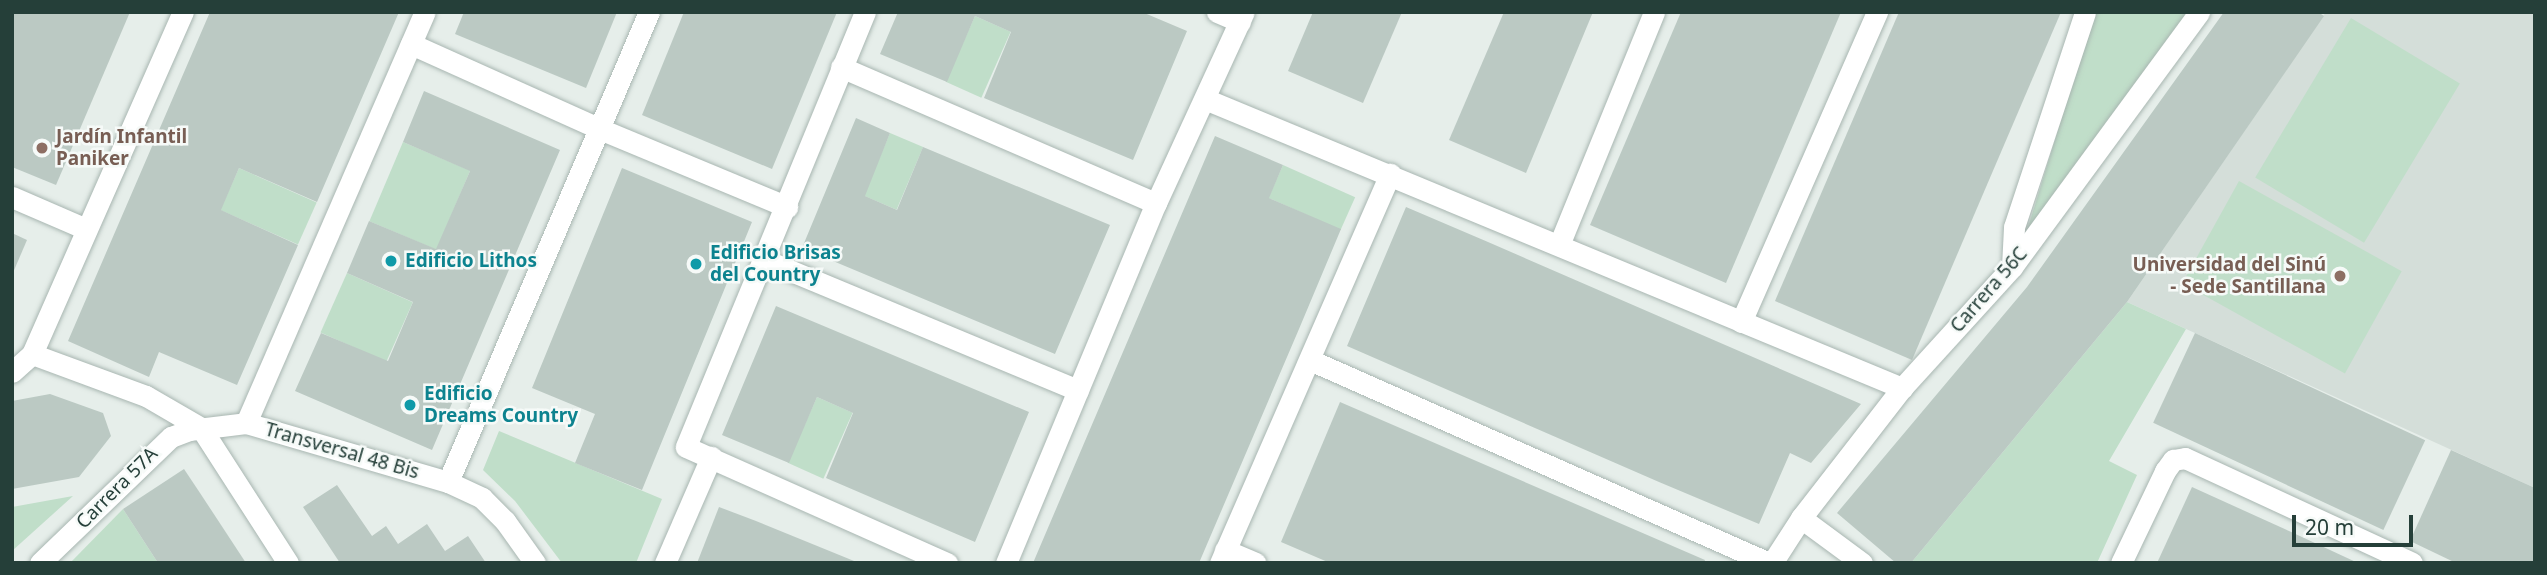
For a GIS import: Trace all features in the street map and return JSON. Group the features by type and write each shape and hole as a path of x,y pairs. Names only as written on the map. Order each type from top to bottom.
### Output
{"street":[{"path":"12,372 32,354 183,12"},
{"path":"246,423 425,12"},
{"path":"448,482 649,12"},
{"path":"865,12 686,447 947,563"},
{"path":"1006,563 1156,203 1242,17 1217,12"},
{"path":"1559,245 1654,12"},
{"path":"1741,322 1877,12"},
{"path":"2012,267 2014,226 2085,12"},
{"name":"Carrera 56C","path":"1771,563 1801,518 1902,388 2012,267 2199,12"},
{"path":"411,44 600,129 787,207"},
{"path":"841,67 1156,203"},
{"path":"1205,99 1902,388"},
{"path":"1255,563 1222,556 1390,174"},
{"path":"12,197 86,229"},
{"path":"765,260 1078,390"},
{"path":"32,354 146,396 201,428 288,563"},
{"path":"1310,360 1771,563"},
{"name":"Transversal 48 Bis","path":"201,428 234,427 246,423 448,482 482,498 505,521 535,563"},
{"name":"Carrera 57A","path":"40,563 115,493 162,443 181,432 201,428"},
{"path":"665,563 711,457"},
{"path":"2121,563 2157,482 2173,460 2185,458 2199,462 2412,563"},
{"path":"1801,518 1862,563"}],"shaded area":[{"name":"Universidad del Sinú - Sede Santillana","path":"2326,12 2535,12 2535,488 2127,302"}],"green space":[{"path":"2094,12 2190,12 2027,231"},
{"path":"975,16 1011,32 981,98 946,82"},
{"path":"2351,18 2460,83 2364,243 2255,177"},
{"path":"890,133 923,147 897,210 863,196"},
{"path":"403,142 470,171 437,250 369,221"},
{"path":"1283,165 1355,197 1341,230 1268,198"},
{"path":"239,168 317,203 298,245 220,210"},
{"path":"2239,181 2402,271 2345,374 2182,283"},
{"path":"347,273 413,302 386,362 321,332"},
{"path":"2127,302 2186,329 2109,461 2137,475 2097,563 1911,563"},
{"path":"817,397 853,413 823,479 788,463"},
{"path":"499,431 662,499 636,563 562,563 515,501 483,470"},
{"path":"73,496 12,551 12,507"},
{"path":"123,509 158,563 70,563"}],"building":[{"path":"12,12 130,12 56,185 12,167"},
{"path":"210,12 399,12 317,202 239,168 221,210 298,245 237,385 159,352 149,377 68,341"},
{"path":"464,12 617,12 586,88 455,34"},
{"path":"684,12 837,12 772,169 642,115"},
{"path":"898,12 1142,12 1187,31 1133,160 984,98 1011,32 975,16 947,82 880,54"},
{"path":"1313,12 1402,12 1363,103 1288,71"},
{"path":"1504,12 1593,12 1526,173 1449,140"},
{"path":"1681,12 1841,12 1726,283 1590,225"},
{"path":"1899,12 2061,12 1912,360 1775,301"},
{"path":"2224,12 2318,12 2324,16 2127,302 1911,563 1896,563 1837,513 2027,287"},
{"path":"424,91 560,150 432,450 295,391 321,333 388,361 413,302 347,273 369,221 436,249 470,171 403,142"},
{"path":"856,118 890,133 865,196 897,210 923,147 1110,225 1055,354 802,248"},
{"path":"1215,136 1283,165 1269,198 1341,229 1299,329 1199,563 1033,563"},
{"path":"622,168 752,222 642,490 575,463 595,414 532,388"},
{"path":"1406,207 1861,404 1811,463 1790,453 1759,524 1659,482 1347,346"},
{"path":"12,233 27,240 12,275"},
{"path":"776,306 1029,412 975,542 826,478 853,413 817,397 789,463 722,435"},
{"path":"2195,333 2425,440 2383,530 2153,423"},
{"path":"50,394 103,413 111,436 79,477 12,489 12,401"},
{"path":"1340,402 1705,560 1704,563 1330,563 1281,542"},
{"path":"2451,450 2535,488 2535,563 2456,563 2410,541"},
{"path":"184,469 246,563 158,563 123,509"},
{"path":"337,485 372,536 386,526 398,544 427,524 445,551 468,536 486,563 340,563 303,507"},
{"path":"2192,487 2289,531 2358,563 2157,563"},
{"path":"719,507 756,521 859,563 697,563"}],"place":[{"name":"Jardín Infantil Paniker","path":"42,148"},
{"name":"Edificio Lithos","path":"391,261"},
{"name":"Edificio Brisas del Country","path":"696,264"},
{"name":"Universidad del Sinú - Sede Santillana","path":"2340,276"},
{"name":"Edificio Dreams Country","path":"410,405"}]}
